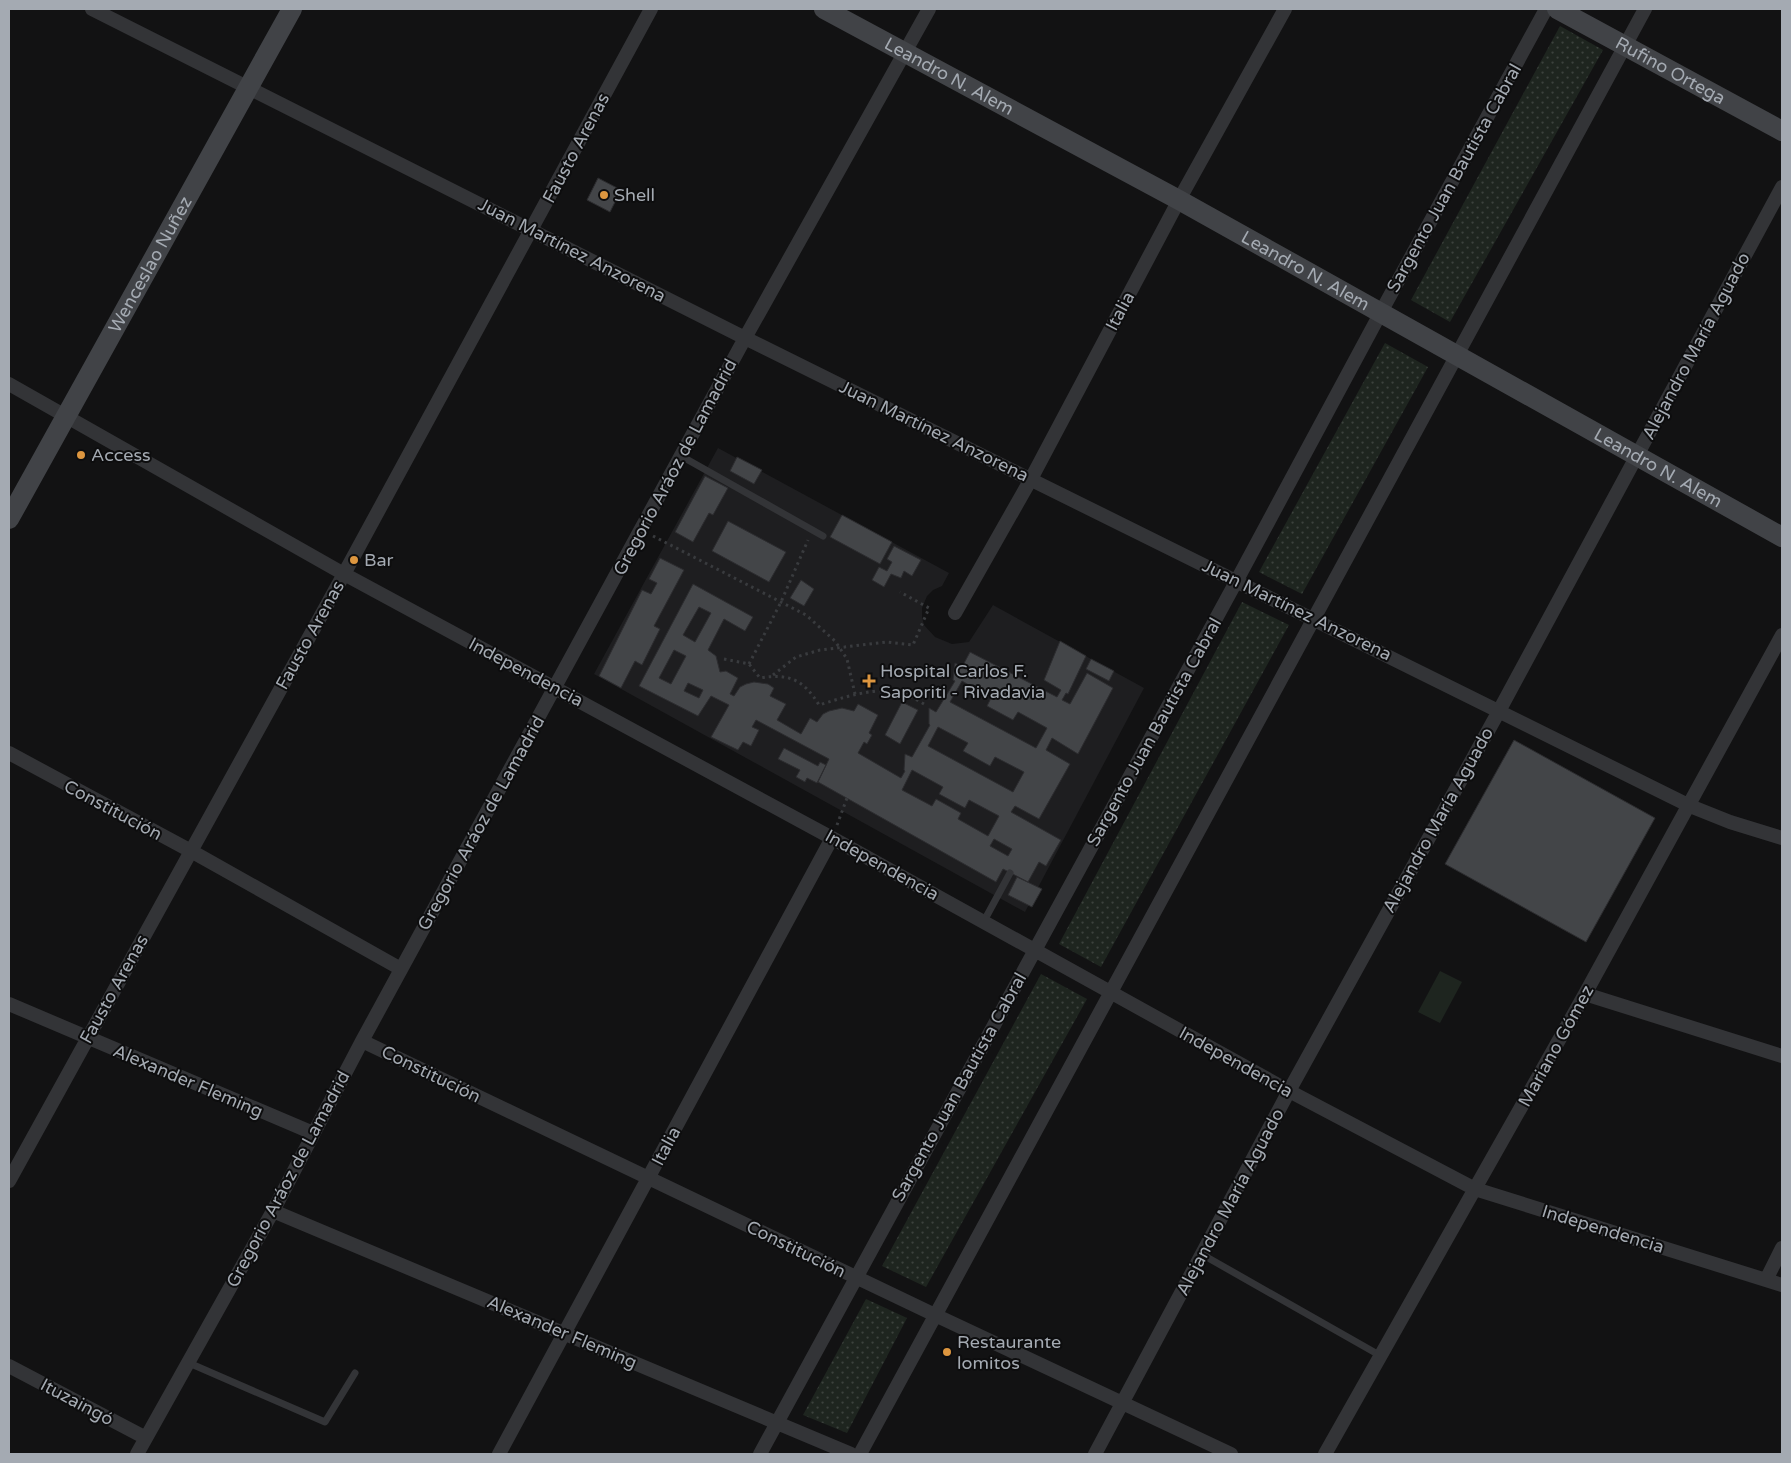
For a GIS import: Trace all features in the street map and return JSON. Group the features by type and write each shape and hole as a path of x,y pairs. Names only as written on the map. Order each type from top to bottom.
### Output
{"street":[{"name":"Juan Martínez Anzorena","path":"92,9 745,338 1690,806 1730,822 1782,838"},
{"name":"Wenceslao Nuñez","path":"9,519 292,9"},
{"name":"Fausto Arenas","path":"9,1181 344,574 651,9"},
{"name":"Leandro N. Alem","path":"824,9 1179,200 1782,537"},
{"name":"Gregorio Aráoz de Lamadrid","path":"137,1454 272,1212 401,968 556,688 745,338 929,9"},
{"name":"Italia","path":"956,613 1031,479 1179,200 1285,9"},
{"name":"Sargento Juan Bautista Cabral","path":"760,1454 1546,9"},
{"name":"Rufino Ortega","path":"1558,9 1782,131"},
{"path":"860,1454 1645,9"},
{"name":"Alejandro María Aguado","path":"1095,1454 1289,1091 1499,711 1782,186"},
{"name":"Independencia","path":"9,384 344,574 984,921 1111,994 1289,1091 1475,1189 1782,1285"},
{"name":"Mariano Gómez","path":"1325,1454 1690,806 1782,635"},
{"name":"Constitución","path":"9,753 191,851 401,968"},
{"name":"Italia","path":"499,1454 566,1334 832,838"},
{"path":"1585,994 1782,1056"},
{"name":"Alexander Fleming","path":"9,1004 313,1133"},
{"name":"Constitución","path":"362,1041 1122,1404 1231,1454"},
{"name":"Alexander Fleming","path":"272,1212 851,1454"},
{"path":"1766,1280 1782,1248"},
{"name":"Ituzaingó","path":"9,1366 146,1438"}],"lane":[{"path":"681,456 823,536"},
{"path":"984,921 1010,872"},
{"path":"1202,1255 1381,1356"},
{"path":"189,1363 325,1422 355,1373"}],"path":[{"path":"641,529 806,616 835,642 847,659 855,694"},
{"path":"749,664 781,602 812,530"},
{"path":"773,676 796,657 820,650 886,642 913,645 930,608 900,592"},
{"path":"724,659 749,664 760,678 773,676 790,677 801,683 819,704 855,694 892,691 903,693 924,704"},
{"path":"832,838 847,798"}],"shaded area":[{"path":"1560,26 1603,50 1450,322 1411,300"},
{"path":"1385,343 1428,367 1302,594 1259,572"},
{"name":"Hospital Carlos F. Saporiti - Rivadavia","path":"718,448 949,573 942,586 933,590 927,596 922,608 924,625 935,637 952,644 969,642 993,605 1144,688 1025,912 594,674"},
{"path":"1242,602 1289,625 1101,967 1059,944"},
{"path":"1440,971 1462,982 1440,1023 1418,1012"},
{"path":"1041,974 1087,999 926,1287 882,1266"},
{"path":"866,1299 907,1318 847,1433 803,1415"}],"building":[{"name":"Shell","path":"598,178 621,190 610,212 587,200"},
{"path":"737,457 762,470 754,484 730,471"},
{"path":"705,476 728,488 713,515 709,513 693,542 675,532"},
{"path":"842,515 892,542 880,564 830,537"},
{"path":"728,521 786,552 769,582 712,551"},
{"path":"894,546 921,560 912,576 904,571 901,578 891,574 884,587 872,580 879,567 887,571 892,562 887,559"},
{"path":"660,558 684,570 654,626 660,629 642,665 635,661 621,688 599,676 642,590 651,594 657,583 649,579"},
{"path":"801,580 814,589 804,606 790,598"},
{"path":"693,584 753,617 745,631 724,619 708,650 716,656 720,672 726,671 738,678 730,694 734,696 740,687 746,684 754,682 768,684 774,688 770,696 786,704 777,720 801,734 810,718 817,722 823,714 829,711 842,708 854,711 858,704 878,715 869,733 872,735 867,744 864,742 858,753 901,778 905,771 905,754 912,757 930,725 929,708 936,712 955,681 953,680 955,663 962,667 970,652 1057,697 1061,690 1044,680 1060,641 1086,656 1068,694 1066,693 1062,700 1070,704 1087,673 1113,688 1078,754 1052,738 1046,750 1070,764 1039,819 1015,806 1011,812 1061,840 1046,866 1039,862 1028,882 1003,869 996,882 818,782 829,759 756,720 752,727 759,730 751,746 743,742 738,750 711,737 729,705 711,696 698,716 639,686","holes":["699,607 711,613 695,642 683,635","674,650 686,656 671,684 659,678","962,681 991,698 987,706 1013,720 1018,712 1047,728 1036,748 950,702","688,683 703,690 699,698 684,691","938,727 968,743 963,751 990,766 995,757 1024,772 1013,792 928,746","912,770 943,787 939,794 965,808 969,800 999,816 988,836 958,819 961,813 936,799 932,806 902,790","994,839 1012,849 1008,856 990,846"]},
{"path":"1091,659 1114,671 1109,681 1086,669"},
{"path":"902,702 918,710 900,744 885,735"},
{"path":"1514,740 1655,818 1586,942 1445,864"},
{"path":"784,748 818,766 820,762 826,765 817,783 807,778 805,782 796,777 800,770 778,759"},
{"path":"1017,877 1042,889 1032,907 1008,895"}],"place":[{"name":"Shell","path":"604,195"},
{"name":"Access","path":"81,455"},
{"name":"Bar","path":"354,560"},
{"name":"Hospital Carlos F. Saporiti - Rivadavia","path":"869,681"},
{"name":"Restaurante lomitos","path":"947,1352"}]}
